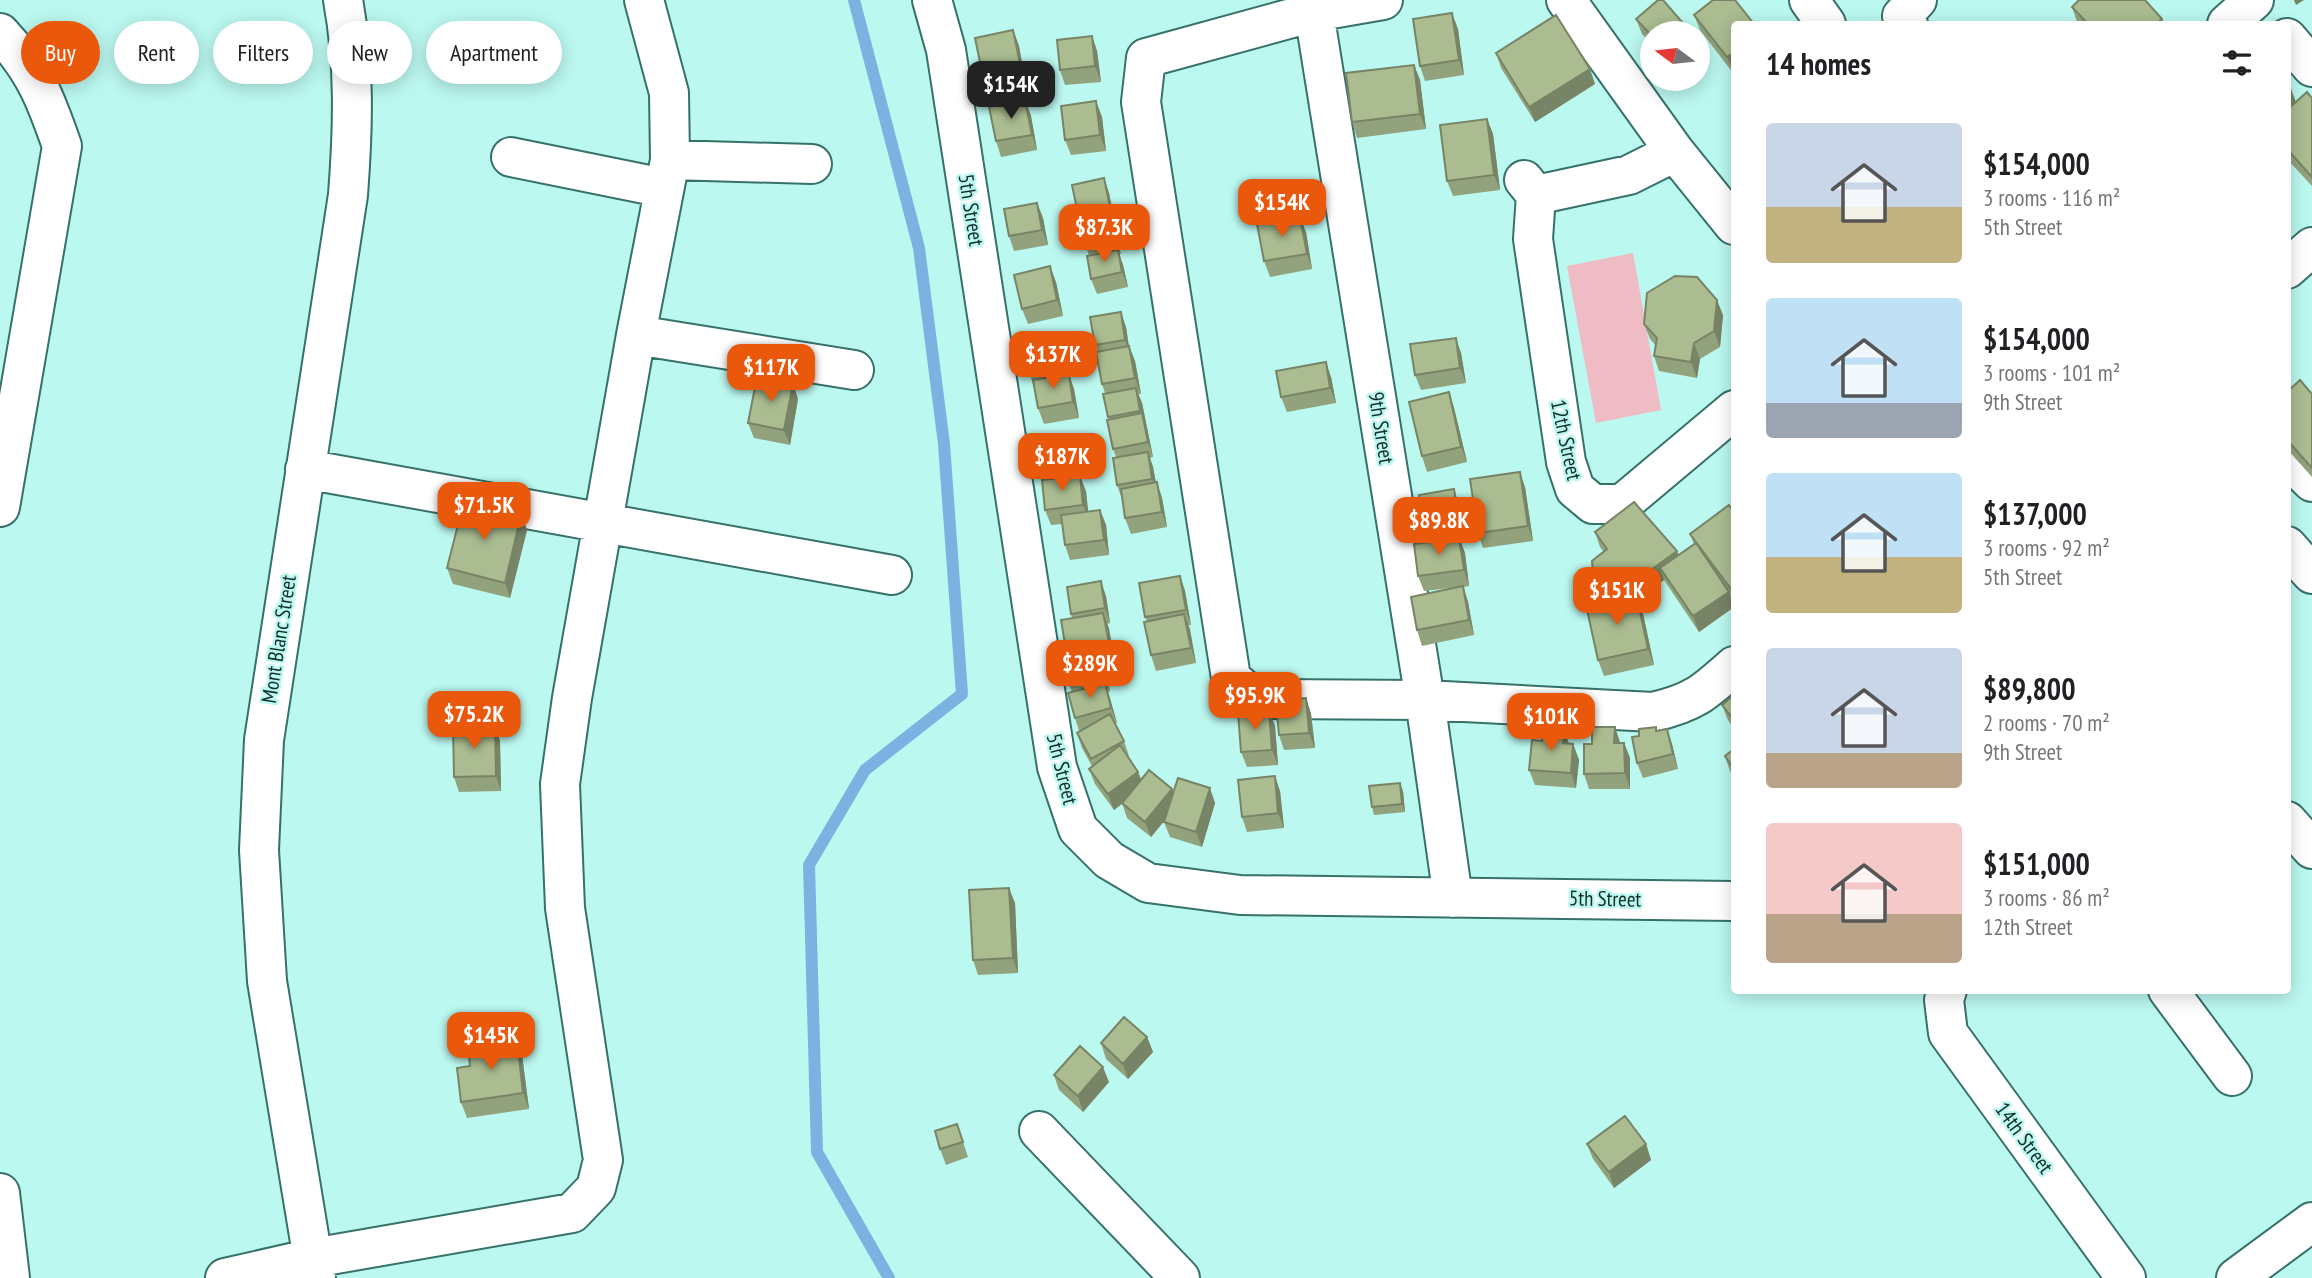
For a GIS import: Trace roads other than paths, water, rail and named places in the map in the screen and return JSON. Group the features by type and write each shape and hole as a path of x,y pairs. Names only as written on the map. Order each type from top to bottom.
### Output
{"street":[{"name":"Mont Blanc Street","path":"315,1268 267,981 259,850 264,740 348,195 354,122 350,37 343,0"},
{"path":"225,1278 315,1268 572,1213 596,1188 603,1160 565,908 560,784 572,698 667,174 669,93 643,0"},
{"name":"5th Street","path":"932,0 946,50 1057,767 1078,829 1109,860 1148,883 1240,895 1731,901"},
{"path":"1383,0 1313,6 1140,53 1141,102 1231,678 1248,693 1267,699 1425,700 1653,712 1680,706 1703,693 1731,669"},
{"path":"1566,0 1675,152 1731,221"},
{"path":"1809,0 1824,21"},
{"path":"2230,21 2254,0 2272,21"},
{"name":"9th Street","path":"1313,6 1425,700 1453,898"},
{"path":"0,33 21,55 44,94 62,146 11,371 0,507"},
{"path":"2291,42 2312,66"},
{"name":"12th Street","path":"1675,152 1629,175 1530,188 1533,239 1566,462 1575,489 1593,504 1622,504 1731,413"},
{"path":"511,157 667,174 813,164"},
{"path":"2291,265 2312,247"},
{"path":"636,335 854,370"},
{"path":"2291,461 2312,482"},
{"path":"305,469 892,575"},
{"path":"2291,551 2312,574"},
{"path":"2291,825 2312,849"},
{"name":"14th Street","path":"1946,994 1944,1000 1948,1033 2126,1278"},
{"path":"2171,994 2232,1076"},
{"path":"1039,1131 1180,1278"},
{"path":"0,1193 10,1278"},
{"path":"2236,1278 2312,1222"}],"waterway":[{"path":"854,0 919,248 944,444 962,694 865,770 809,865 817,1152 889,1278"}]}
